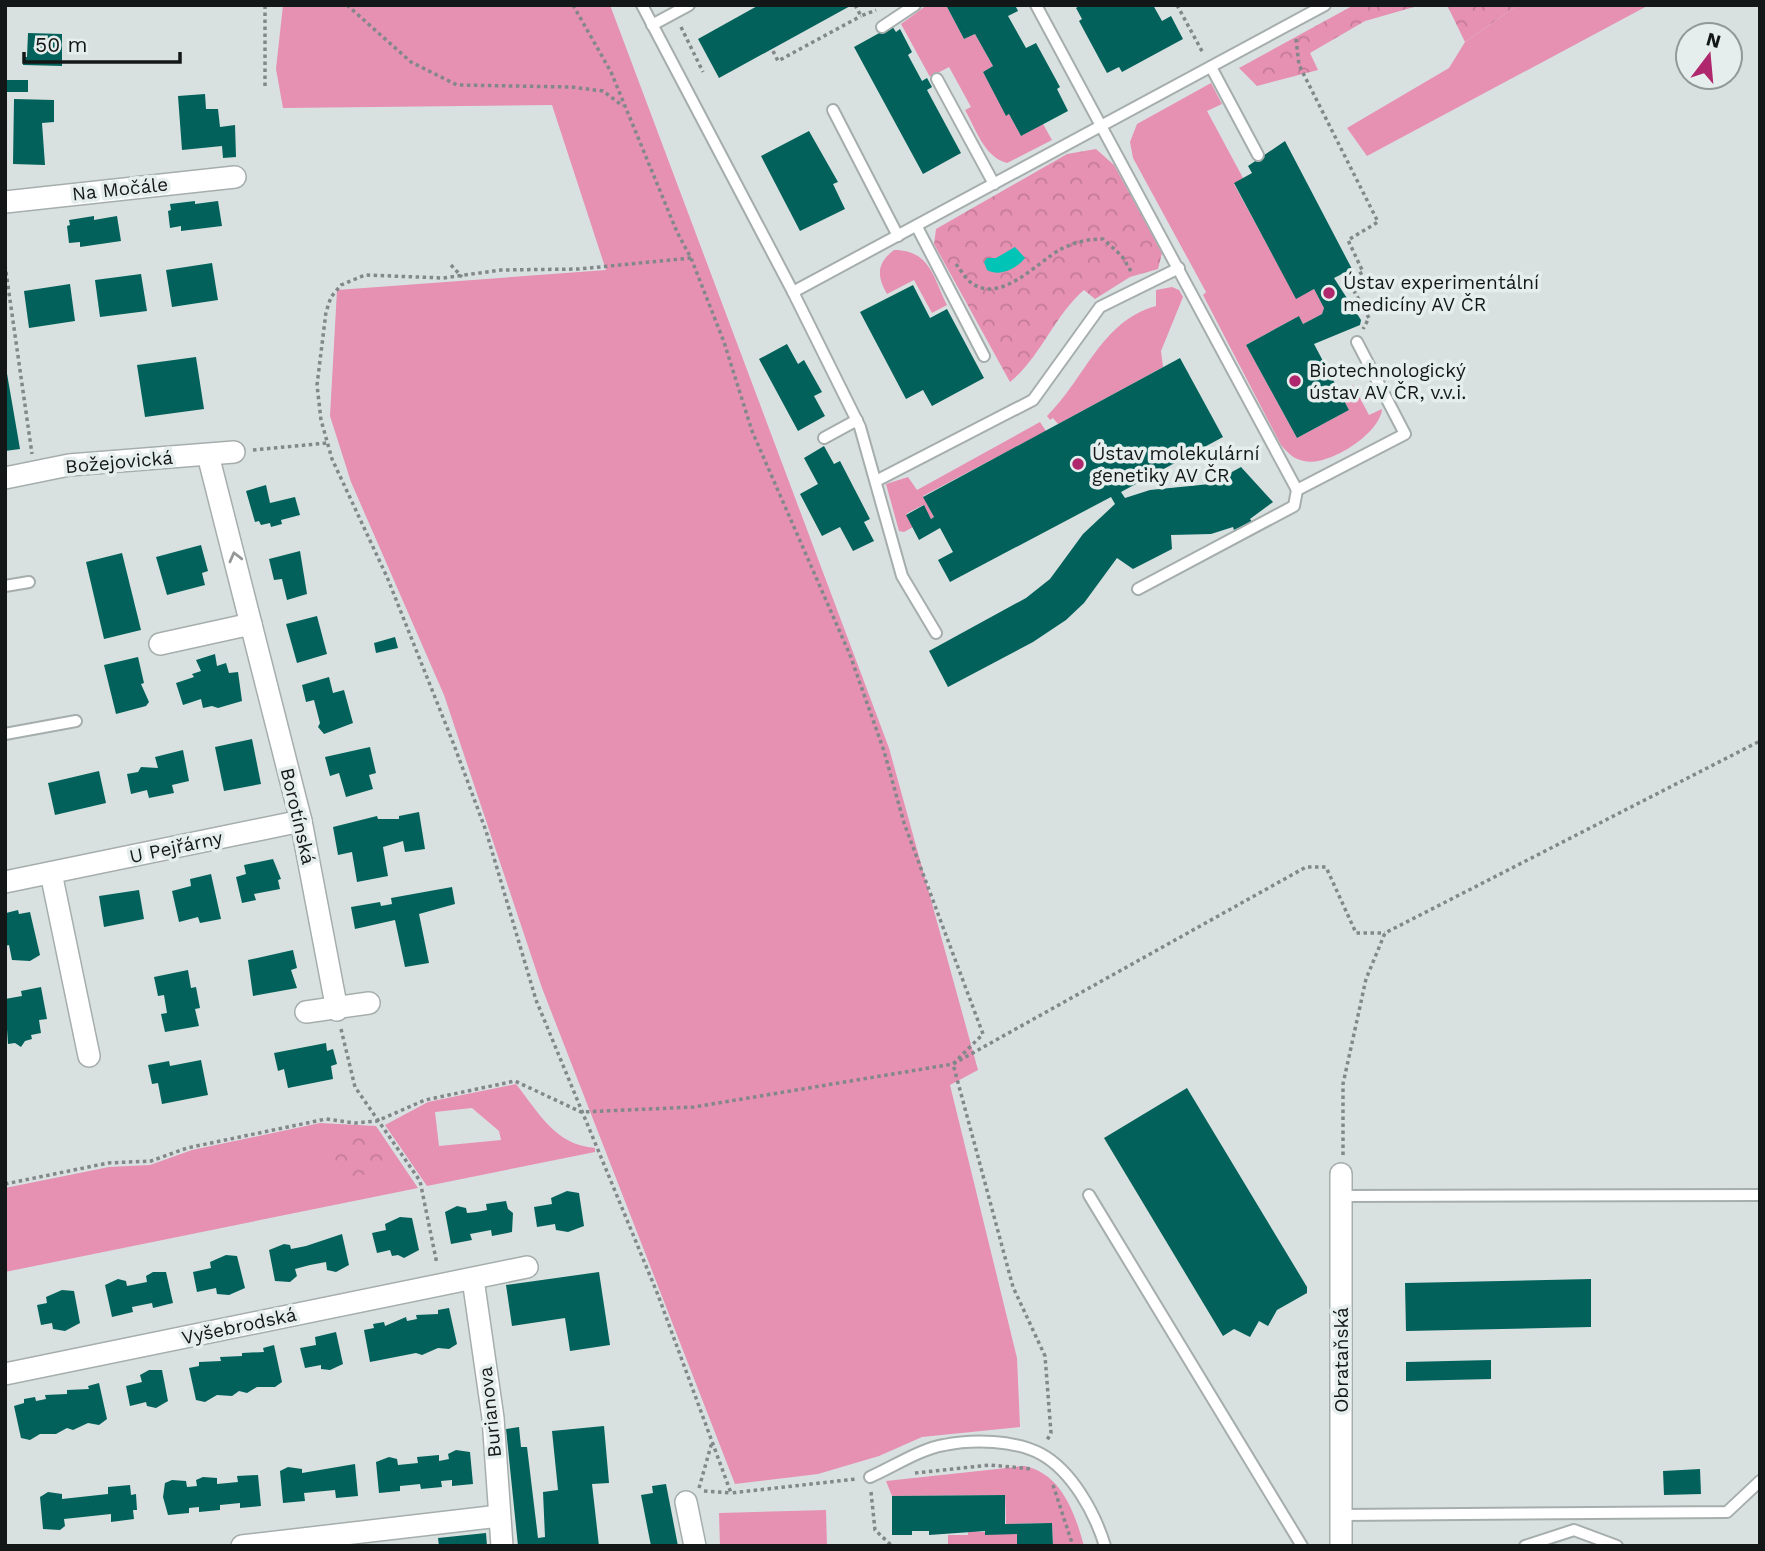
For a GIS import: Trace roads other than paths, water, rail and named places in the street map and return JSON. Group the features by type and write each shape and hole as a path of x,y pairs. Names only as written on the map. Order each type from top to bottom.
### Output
{"street":[{"name":"Na Močále","path":"5,202 235,177"},
{"name":"Božejovická","path":"5,478 69,465 234,452"},
{"name":"Borotínská","path":"208,455 301,821 337,1009"},
{"path":"160,644 251,624"},
{"name":"U Pejřárny","path":"5,882 301,821"},
{"path":"51,873 89,1056"},
{"path":"306,1012 369,1003"},
{"name":"Obrataňská","path":"1341,1546 1342,1174"},
{"name":"Vyšebrodská","path":"5,1374 527,1267"},
{"name":"Burianova","path":"473,1279 493,1418 502,1546"},
{"path":"692,1497 695,1546"},
{"path":"242,1546 307,1542 499,1516"}],"lane":[{"path":"642,5 857,420 902,576 936,633"},
{"path":"652,25 689,5"},
{"path":"883,27 915,5"},
{"path":"1036,5 1103,125 1297,490 1294,506 1138,589"},
{"path":"793,292 1325,5"},
{"path":"1211,67 1258,155"},
{"path":"937,79 994,184"},
{"path":"833,110 898,236"},
{"path":"917,227 984,356"},
{"path":"876,481 1032,400 1100,307 1179,268"},
{"path":"1297,490 1405,434 1357,342"},
{"path":"824,438 857,420"},
{"path":"5,586 29,582"},
{"path":"5,734 76,722"},
{"path":"1089,1195 1303,1546"},
{"path":"1341,1196 1760,1195"},
{"path":"870,1478 943,1445 998,1443 1040,1454 1068,1477 1100,1527 1105,1546"},
{"path":"1342,1515 1727,1512 1760,1481"},
{"path":"1525,1546 1574,1530 1617,1546"}],"water":[{"path":"1015,247 1025,258 1017,266 997,273 987,270 984,262 987,258 996,258"}],"place":[{"name":"Ústav experimentální medicíny AV ČR","path":"1329,293"},
{"name":"Biotechnologický ústav AV ČR, v.v.i.","path":"1295,381"},
{"name":"Ústav molekulární genetiky AV ČR","path":"1078,464"}]}
